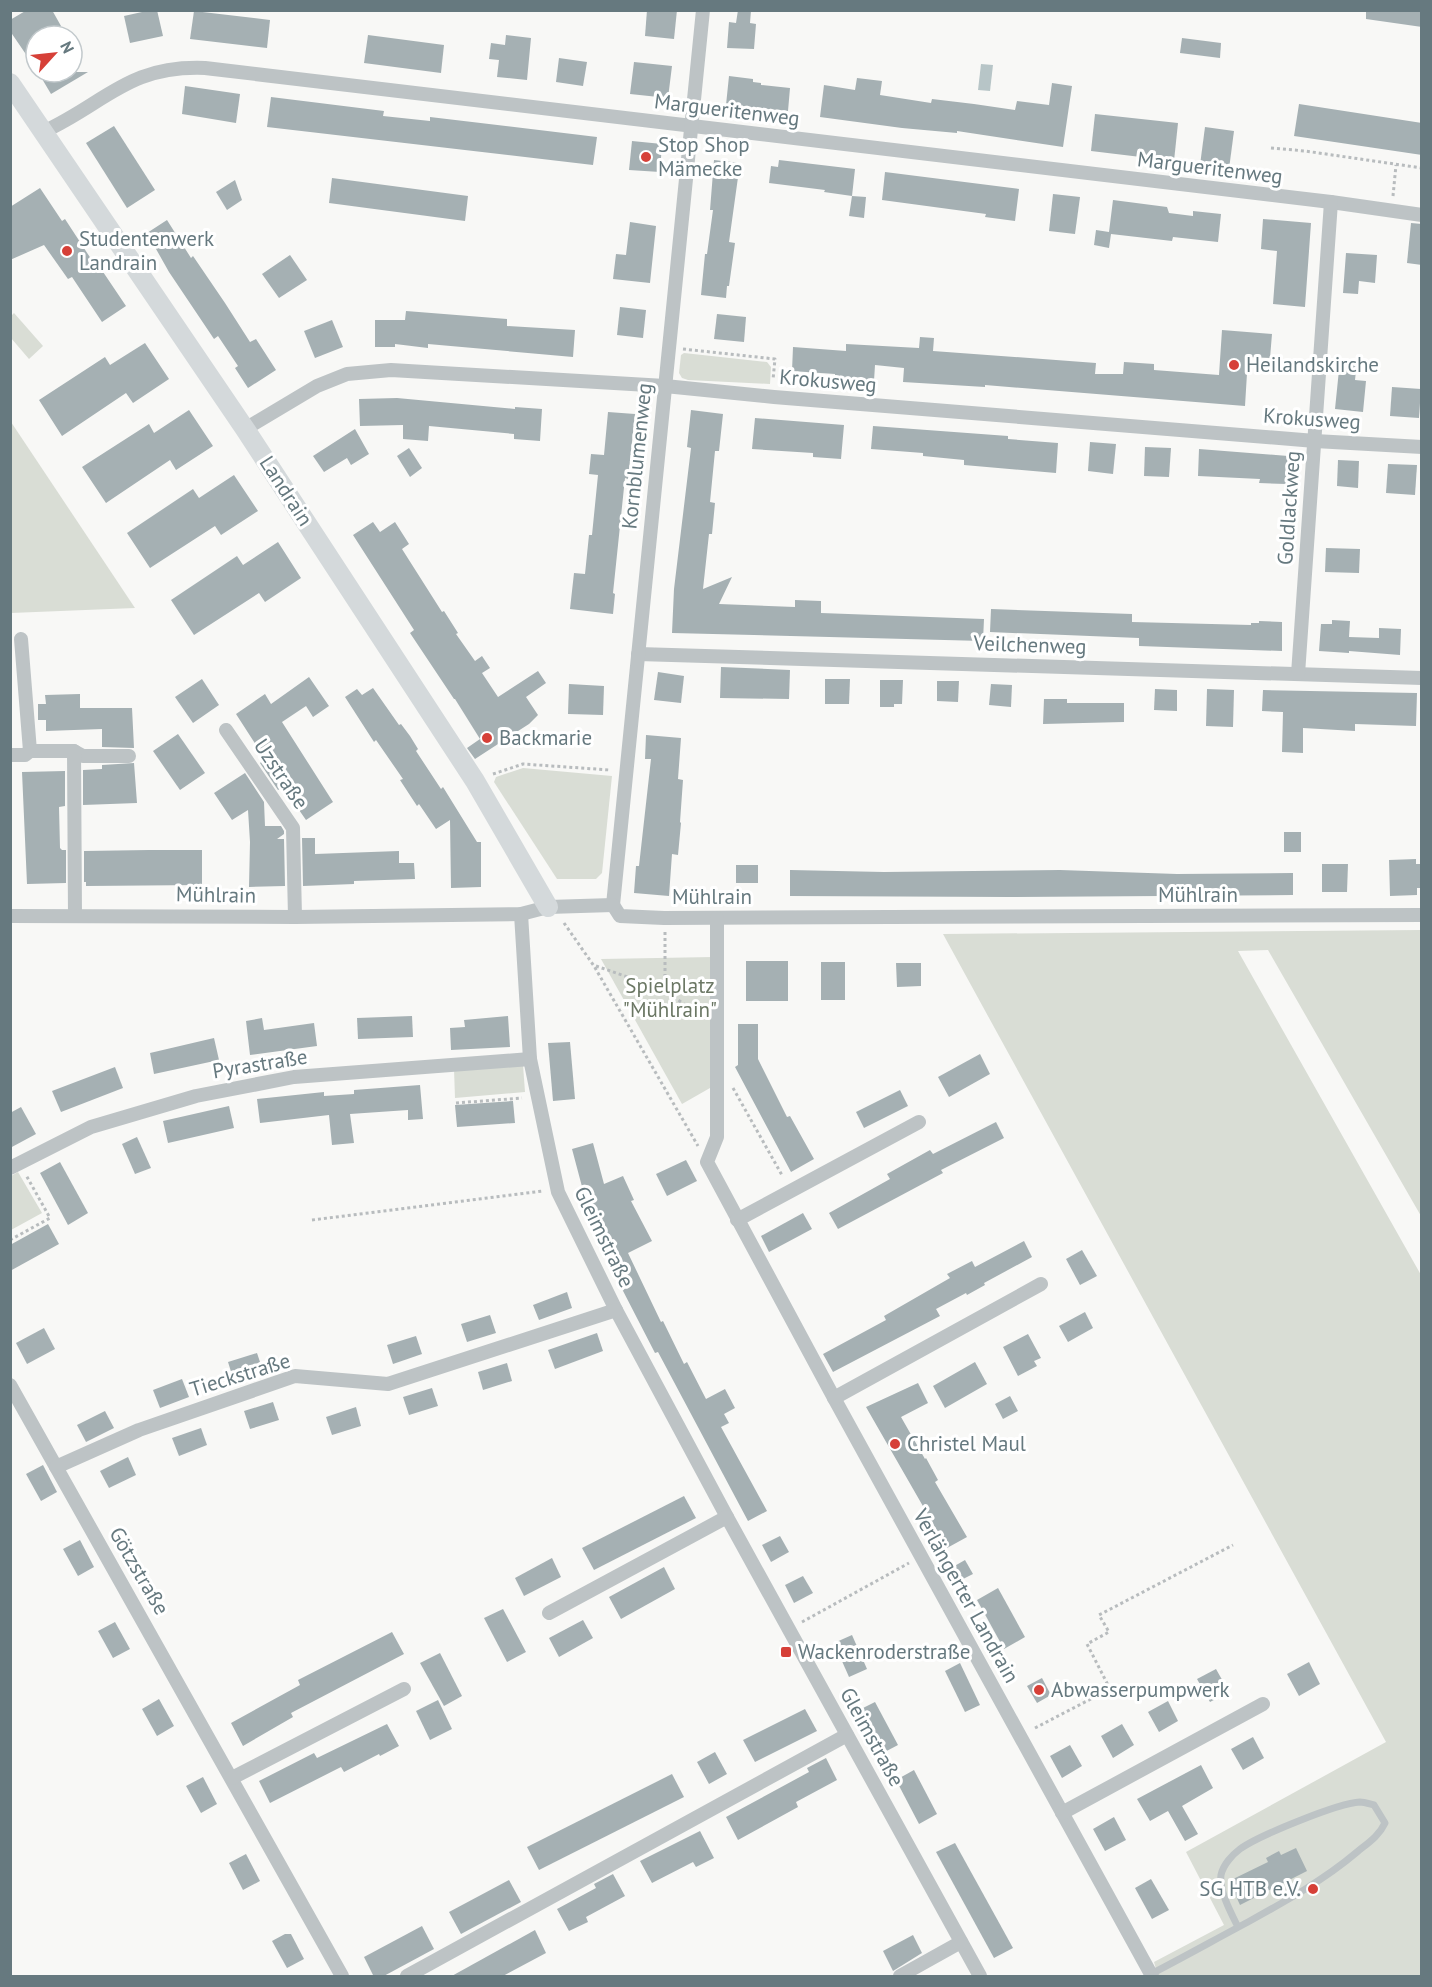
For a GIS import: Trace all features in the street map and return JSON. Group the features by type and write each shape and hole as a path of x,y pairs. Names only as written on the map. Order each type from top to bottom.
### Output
{"street":[{"name":"Kornblumenweg","path":"613,905 703,10"},
{"name":"Margueritenweg","path":"43,132 129,81 147,74 181,67 276,76 1331,202 1422,215"},
{"name":"Landrain","path":"10,83 246,429 474,781 548,907"},
{"name":"Goldlackweg","path":"1298,674 1315,441 1319,334 1331,202"},
{"name":"Krokusweg","path":"246,429 317,386 347,374 390,370 665,386 771,397 1315,441 1422,447"},
{"path":"21,639 30,751"},
{"name":"Veilchenweg","path":"638,654 1422,678"},
{"name":"Uzstraße","path":"226,730 293,828 295,917"},
{"path":"10,755 25,755 30,751 74,751 83,756 129,756"},
{"path":"74,751 75,915"},
{"name":"Mühlrain","path":"10,916 295,917 521,914 548,907 613,905 620,916 664,918 1422,915"},
{"name":"Gleimstraße","path":"521,914 530,1059 557,1189 616,1310 727,1517 980,1977"},
{"path":"707,1162 717,1137 717,918"},
{"name":"Pyrastraße","path":"15,1165 91,1126 196,1096 294,1077 530,1059"},
{"path":"737,1220 919,1122"},
{"name":"Verlängerter Landrain","path":"707,1162 834,1398 1152,1975"},
{"path":"834,1398 1041,1284"},
{"name":"Tieckstraße","path":"56,1467 139,1430 295,1376 387,1384 616,1310"},
{"name":"Götzstraße","path":"10,1385 342,1977"},
{"path":"549,1613 727,1517"},
{"path":"232,1778 404,1689"},
{"path":"1062,1813 1263,1704"},
{"path":"406,1977 847,1735"},
{"path":"900,1977 961,1942"}],"lane":[{"path":"1152,1975 1295,1896 1340,1867 1380,1833 1384,1823 1374,1804 1360,1802 1341,1807 1260,1837 1238,1850 1226,1863 1221,1876 1231,1914 1238,1927"}],"path":[{"path":"1272,148 1422,168"},
{"path":"1391,211 1396,165"},
{"path":"669,348 775,359 771,397"},
{"path":"474,781 523,764 626,772"},
{"path":"548,907 572,933 594,966 707,1162"},
{"path":"664,918 665,990"},
{"path":"594,966 665,990 685,1005 717,1009"},
{"path":"733,1088 791,1191"},
{"path":"456,1103 538,1097"},
{"path":"10,1240 50,1218 15,1165"},
{"path":"312,1220 557,1189"},
{"path":"1020,1736 1110,1689 1087,1644 1109,1632 1100,1615 1233,1545"},
{"path":"788,1630 921,1556"}],"green space":[{"path":"14,313 43,346 29,359 11,338 11,316"},
{"path":"684,353 767,362 771,367 770,384 682,378 679,373 681,355"},
{"path":"11,422 135,608 11,613"},
{"path":"523,768 612,776 602,873 596,879 557,879 494,782 496,777"},
{"path":"1421,930 1421,1216 1268,950 1238,951 1421,1275 1421,1976 1158,1976 1154,1962 1224,1925 1186,1852 1386,1742 943,934"},
{"name":"Spielplatz \"Mühlrain\"","path":"713,957 710,1088 682,1104 601,959"},
{"path":"523,1065 525,1092 455,1098 454,1069"},
{"path":"18,1172 42,1213 11,1230 11,1176"}],"shaded area":[{"path":"981,64 993,65 990,91 978,90"}],"building":[{"path":"27,10 52,10 60,24 24,24 24,51 10,31 10,20"},
{"path":"157,10 163,36 130,43 124,16"},
{"path":"647,10 677,10 674,39 645,36"},
{"path":"738,10 751,10 750,23 756,24 754,49 727,48 729,22 736,23"},
{"path":"1366,10 1422,10 1422,27 1366,19"},
{"path":"194,11 270,20 267,48 190,39"},
{"path":"368,35 444,45 441,73 364,63"},
{"path":"506,35 531,38 527,80 497,77 499,60 489,59 491,43 505,45"},
{"path":"1182,38 1221,43 1220,58 1180,53"},
{"path":"559,58 587,62 583,86 556,82"},
{"path":"634,62 672,66 668,98 630,94"},
{"path":"729,76 753,79 753,82 761,83 761,85 790,88 788,111 726,105"},
{"path":"857,78 882,81 880,95 931,103 932,99 1015,110 1017,101 1049,105 1052,83 1072,86 1063,147 957,131 957,133 902,128 820,117 824,85 855,90"},
{"path":"45,84 68,84 51,94"},
{"path":"185,86 240,94 236,123 182,114"},
{"path":"271,97 384,111 383,116 430,121 430,117 597,137 593,165 267,127"},
{"path":"1299,104 1422,123 1422,155 1294,136"},
{"path":"1095,114 1178,123 1174,161 1091,151"},
{"path":"114,126 155,190 127,208 86,143"},
{"path":"1205,127 1234,131 1229,169 1200,165"},
{"name":"Stop Shop Mämecke","path":"632,141 662,144 660,172 629,170"},
{"path":"714,160 740,163 729,242 735,243 726,298 701,295 713,210 710,210"},
{"path":"779,160 855,169 852,196 769,183 771,166 778,167"},
{"path":"885,172 1019,189 1015,221 985,217 986,214 882,200"},
{"path":"332,178 468,196 465,221 329,203"},
{"path":"235,180 242,200 227,210 216,192"},
{"name":"Studentenwerk Landrain","path":"40,188 62,221 65,219 95,265 97,263 126,306 102,322 72,277 68,279 44,245 10,260 10,207"},
{"path":"1053,194 1080,197 1075,234 1049,231"},
{"path":"852,196 866,197 864,218 849,216"},
{"path":"1113,200 1167,207 1169,213 1193,216 1193,211 1221,214 1218,242 1173,237 1172,241 1111,234 1109,248 1094,245 1096,230 1109,232"},
{"path":"1263,219 1311,223 1305,307 1273,304 1277,251 1261,249"},
{"path":"167,220 250,342 256,339 276,370 248,388 235,368 238,366 218,336 214,339 169,272 147,233"},
{"path":"630,222 656,226 650,283 613,279 616,254 626,255"},
{"path":"1411,223 1422,224 1422,265 1407,263"},
{"path":"1346,253 1377,255 1375,283 1359,281 1358,294 1343,293"},
{"path":"290,255 307,280 279,298 262,274"},
{"path":"620,307 646,310 643,338 617,335"},
{"path":"406,311 507,319 507,326 575,330 573,357 428,344 428,348 395,344 395,347 375,347 375,320 405,320"},
{"path":"717,314 746,317 744,342 714,339"},
{"path":"332,320 343,347 315,358 304,331"},
{"path":"1222,330 1272,334 1270,358 1248,357 1245,406 985,385 985,387 903,382 904,368 875,365 874,381 844,378 835,376 835,374 792,371 793,347 846,351 846,344 919,348 920,337 934,338 933,351 1096,363 1095,374 1123,374 1124,362 1154,364 1154,370 1219,375"},
{"path":"145,343 169,379 133,403 126,393 62,436 39,400 105,357 110,365"},
{"path":"1340,360 1357,362 1355,380 1366,381 1363,412 1335,409"},
{"path":"1392,387 1421,389 1419,418 1390,416"},
{"path":"397,398 515,409 515,407 542,409 540,441 514,439 514,434 429,426 428,441 403,439 403,425 360,426 359,399"},
{"path":"189,410 213,446 176,470 170,460 106,503 82,467 149,424 154,433"},
{"path":"691,410 723,414 719,451 715,451 710,502 715,503 703,589 732,577 719,604 795,607 795,600 821,601 821,613 984,619 983,641 672,633 674,589 691,448 687,447"},
{"path":"608,412 635,414 628,479 625,478 613,593 615,594 613,614 570,609 574,573 585,574 589,535 592,535 598,475 589,474 591,454 604,455"},
{"path":"755,418 844,425 841,459 813,457 813,453 752,449"},
{"path":"873,426 1008,436 1008,439 1058,443 1056,473 964,465 964,460 923,456 923,453 871,449"},
{"path":"355,429 369,454 351,465 347,458 324,472 313,456"},
{"path":"1090,442 1116,444 1113,474 1088,471"},
{"path":"1145,447 1171,448 1169,477 1144,476"},
{"path":"409,448 422,468 410,477 397,456"},
{"path":"1199,449 1288,456 1286,484 1259,483 1260,479 1198,476"},
{"path":"1338,460 1359,461 1358,488 1337,486"},
{"path":"1388,464 1417,465 1415,495 1386,493"},
{"path":"234,475 258,511 221,535 215,526 150,568 127,533 193,489 199,498"},
{"path":"373,522 380,532 395,522 409,544 402,549 458,633 456,634 475,661 482,656 490,668 482,673 498,697 538,671 546,683 526,697 538,715 529,724 475,759 467,748 480,739 410,633 414,630 353,535"},
{"path":"278,542 301,578 265,602 259,593 194,635 171,600 237,556 243,565"},
{"path":"1326,548 1360,549 1359,573 1325,572"},
{"path":"991,609 1132,614 1132,622 1251,625 1259,621 1282,622 1282,651 1139,646 1139,638 990,632"},
{"path":"1332,620 1350,621 1349,637 1379,638 1379,628 1401,629 1400,655 1319,651 1321,624 1332,624"},
{"path":"721,667 790,670 789,699 720,698"},
{"path":"658,672 684,676 681,703 654,700"},
{"path":"309,677 329,706 313,717 306,706 282,722 333,802 306,820 283,787 278,790 260,763 265,759 236,714 265,694 271,704"},
{"path":"202,679 219,705 193,723 175,697"},
{"path":"825,679 850,679 849,704 825,704"},
{"path":"880,680 903,680 902,704 894,704 894,707 880,707"},
{"path":"937,681 959,681 958,702 937,701"},
{"path":"569,684 604,686 603,715 568,714"},
{"path":"991,684 1012,685 1011,707 989,705"},
{"path":"373,688 399,725 401,724 410,736 418,749 416,751 441,789 443,787 477,842 481,842 481,887 451,888 450,820 436,829 419,804 417,806 400,780 403,779 376,740 374,742 345,697 357,689 362,695"},
{"path":"1155,689 1177,690 1177,711 1154,710"},
{"path":"1207,689 1234,690 1233,727 1206,726"},
{"path":"1263,690 1417,693 1416,726 1355,724 1355,731 1303,728 1303,753 1282,752 1283,712 1262,711"},
{"path":"80,694 80,708 132,708 134,748 102,747 102,729 46,731 46,720 38,720 38,704 46,704 45,695"},
{"path":"1044,699 1067,699 1067,703 1124,703 1124,722 1043,724"},
{"path":"178,734 205,773 180,790 153,751"},
{"path":"646,735 681,738 678,779 683,780 681,823 678,855 672,854 669,896 634,893 651,759 645,759"},
{"path":"134,763 137,803 83,805 83,770 102,769 102,765"},
{"path":"65,771 65,806 59,807 60,848 66,850 66,883 27,884 22,772"},
{"path":"245,773 264,802 265,826 281,826 284,831 284,834 277,839 284,839 285,886 249,887 248,810 232,820 214,793"},
{"path":"1284,832 1301,832 1301,852 1284,852"},
{"path":"302,838 315,838 315,854 399,851 399,863 414,863 415,879 354,881 354,884 303,886"},
{"path":"202,850 202,885 86,886 84,882 84,851"},
{"path":"1416,859 1416,864 1422,864 1422,888 1417,888 1417,895 1390,896 1389,860"},
{"path":"1322,864 1348,864 1347,892 1322,892"},
{"path":"736,865 758,865 758,883 736,883"},
{"path":"790,870 1293,873 1293,895 790,896"},
{"path":"746,961 788,961 788,1001 746,1001"},
{"path":"821,962 845,962 845,1000 821,1000"},
{"path":"896,963 921,963 921,986 897,987"},
{"path":"412,1016 413,1037 358,1039 357,1018"},
{"path":"508,1016 510,1047 451,1050 450,1028 465,1027 464,1020"},
{"path":"262,1018 264,1030 314,1023 317,1046 250,1055 246,1021"},
{"path":"738,1024 758,1024 758,1059 787,1117 790,1116 814,1159 791,1172 735,1067 738,1065"},
{"path":"214,1038 219,1060 154,1074 150,1053"},
{"path":"570,1042 575,1099 553,1101 548,1043"},
{"path":"980,1054 990,1074 949,1097 938,1077"},
{"path":"115,1067 123,1088 61,1112 52,1091"},
{"path":"420,1085 423,1119 408,1120 408,1110 350,1114 354,1143 332,1145 329,1115 260,1123 257,1099 324,1092 324,1096 354,1094 354,1090"},
{"path":"900,1090 908,1106 864,1128 856,1112"},
{"path":"513,1101 515,1123 457,1127 455,1105"},
{"path":"229,1106 234,1128 168,1143 163,1121"},
{"path":"21,1107 36,1134 10,1148 10,1113"},
{"path":"996,1122 1004,1138 941,1170 943,1173 838,1229 829,1213 890,1179 887,1174 930,1150 933,1154"},
{"path":"137,1137 151,1168 135,1174 122,1144"},
{"path":"593,1143 604,1184 623,1176 634,1200 631,1201 652,1241 628,1253 661,1322 663,1321 684,1364 687,1362 706,1399 725,1389 735,1408 724,1414 729,1423 721,1427 767,1511 748,1521 621,1287 625,1285 601,1238 585,1198 572,1149"},
{"path":"686,1160 697,1181 667,1196 656,1174"},
{"path":"60,1162 88,1213 68,1225 40,1173"},
{"path":"803,1213 812,1229 769,1252 761,1236"},
{"path":"48,1224 59,1244 10,1271 10,1245"},
{"path":"1024,1241 1032,1257 967,1295 966,1293 936,1309 940,1316 833,1372 823,1354 886,1320 884,1316 950,1278 947,1274 972,1261 975,1267"},
{"path":"1082,1250 1097,1276 1080,1285 1066,1259"},
{"path":"567,1292 572,1308 539,1320 533,1305"},
{"path":"1085,1312 1093,1328 1068,1342 1059,1326"},
{"path":"490,1315 496,1333 467,1342 461,1324"},
{"path":"44,1328 55,1349 27,1364 16,1343"},
{"path":"597,1333 603,1351 555,1369 548,1350"},
{"path":"1028,1334 1041,1358 1034,1361 1037,1366 1018,1376 1003,1347"},
{"path":"416,1336 422,1354 393,1364 387,1345"},
{"path":"257,1353 263,1371 234,1381 228,1362"},
{"path":"975,1362 987,1384 945,1408 933,1386"},
{"path":"507,1363 512,1381 483,1390 478,1372"},
{"path":"182,1379 189,1397 160,1408 153,1390"},
{"path":"918,1383 928,1403 901,1417 926,1458 938,1480 935,1482 967,1537 947,1548 866,1407"},
{"path":"432,1388 438,1406 409,1415 403,1397"},
{"path":"1010,1396 1018,1411 1003,1419 995,1404"},
{"path":"273,1402 279,1420 250,1429 244,1411"},
{"path":"356,1407 361,1426 332,1435 326,1417"},
{"path":"105,1411 114,1428 86,1442 77,1425"},
{"path":"201,1428 207,1445 179,1456 172,1438"},
{"path":"128,1457 136,1475 109,1488 100,1471"},
{"path":"43,1465 57,1492 41,1501 26,1474"},
{"path":"684,1496 696,1518 594,1570 582,1548"},
{"path":"780,1536 789,1552 771,1562 762,1545"},
{"path":"80,1540 94,1567 78,1576 63,1549"},
{"path":"552,1558 561,1577 524,1596 515,1578"},
{"path":"965,1560 973,1574 959,1581 951,1568"},
{"path":"664,1567 675,1589 621,1619 609,1597"},
{"path":"803,1576 813,1593 794,1603 785,1585"},
{"path":"998,1588 1025,1637 1004,1649 977,1600"},
{"path":"503,1609 526,1652 507,1662 484,1618"},
{"path":"583,1620 593,1638 559,1657 549,1638"},
{"path":"115,1622 130,1649 113,1658 98,1631"},
{"path":"392,1632 404,1654 291,1713 293,1717 243,1746 231,1723 300,1685 298,1680"},
{"path":"852,1635 867,1669 849,1677 834,1643"},
{"path":"440,1653 462,1696 444,1706 420,1663"},
{"path":"1309,1662 1320,1684 1299,1696 1287,1674"},
{"path":"960,1663 980,1705 965,1712 945,1671"},
{"path":"1216,1669 1229,1692 1210,1702 1197,1679"},
{"name":"Abwasserpumpwerk","path":"1042,1678 1051,1695 1037,1703 1027,1686"},
{"path":"159,1699 174,1726 157,1736 142,1709"},
{"path":"438,1700 452,1729 430,1740 416,1711"},
{"path":"1168,1701 1178,1721 1159,1732 1148,1712"},
{"path":"875,1702 898,1745 879,1755 857,1711"},
{"path":"805,1709 817,1731 755,1762 743,1740"},
{"path":"387,1724 399,1746 344,1772 341,1767 270,1803 259,1781 314,1753 317,1758"},
{"path":"1122,1724 1134,1745 1113,1758 1101,1736"},
{"path":"1253,1737 1264,1758 1243,1770 1231,1749"},
{"path":"1070,1745 1082,1766 1062,1778 1050,1756"},
{"path":"715,1752 727,1774 709,1784 697,1762"},
{"path":"826,1758 837,1780 796,1802 798,1807 738,1840 726,1817 809,1772 807,1768"},
{"path":"1201,1765 1213,1788 1182,1806 1198,1834 1185,1841 1168,1811 1150,1821 1137,1799"},
{"path":"914,1770 937,1814 919,1824 896,1780"},
{"path":"672,1774 684,1797 539,1870 527,1847"},
{"path":"203,1777 217,1804 201,1813 186,1786"},
{"path":"1114,1817 1126,1840 1105,1851 1093,1829"},
{"path":"700,1831 714,1858 696,1867 693,1862 652,1883 640,1861"},
{"path":"955,1843 1013,1948 994,1958 936,1852"},
{"path":"1296,1848 1307,1871 1240,1905 1229,1881 1268,1862 1266,1858 1279,1851 1281,1855"},
{"path":"246,1854 260,1881 243,1890 229,1863"},
{"path":"613,1874 625,1896 586,1917 588,1922 569,1931 557,1909 596,1888 594,1884"},
{"path":"1151,1879 1169,1910 1152,1919 1135,1888"},
{"path":"509,1880 521,1902 461,1934 449,1912"},
{"path":"422,1926 434,1949 382,1977 374,1977 364,1957"},
{"path":"535,1930 546,1953 501,1977 450,1977"},
{"path":"285,1934 291,1934 304,1959 287,1968 272,1941"},
{"path":"913,1935 922,1953 893,1971 883,1951"}],"place":[{"name":"Stop Shop Mämecke","path":"646,157"},
{"name":"Studentenwerk Landrain","path":"67,251"},
{"name":"Heilandskirche","path":"1234,365"},
{"name":"Backmarie","path":"487,738"},
{"name":"Christel Maul","path":"895,1444"},
{"name":"Wackenroderstraße","path":"786,1652"},
{"name":"Abwasserpumpwerk","path":"1039,1690"},
{"name":"SG HTB e.V.","path":"1313,1889"}]}
